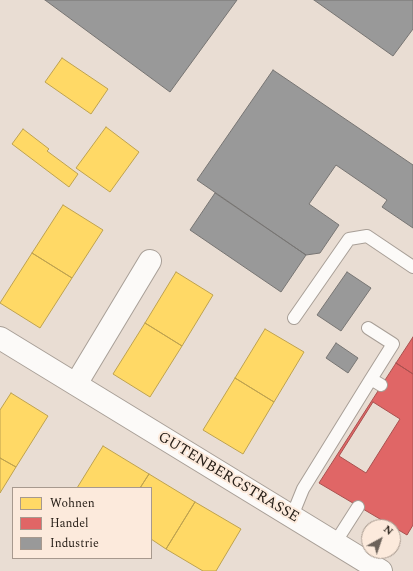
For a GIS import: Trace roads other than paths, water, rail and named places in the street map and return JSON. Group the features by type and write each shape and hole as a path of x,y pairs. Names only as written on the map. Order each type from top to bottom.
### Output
{"street":[{"path":"76,384 150,261"},
{"name":"GUTENBERGSTRASSE","path":"0,338 381,571"}],"lane":[{"path":"294,318 349,239 367,236 413,267"},
{"path":"292,516 303,489 376,382 393,344 368,328"},
{"path":"336,543 358,507"}]}
